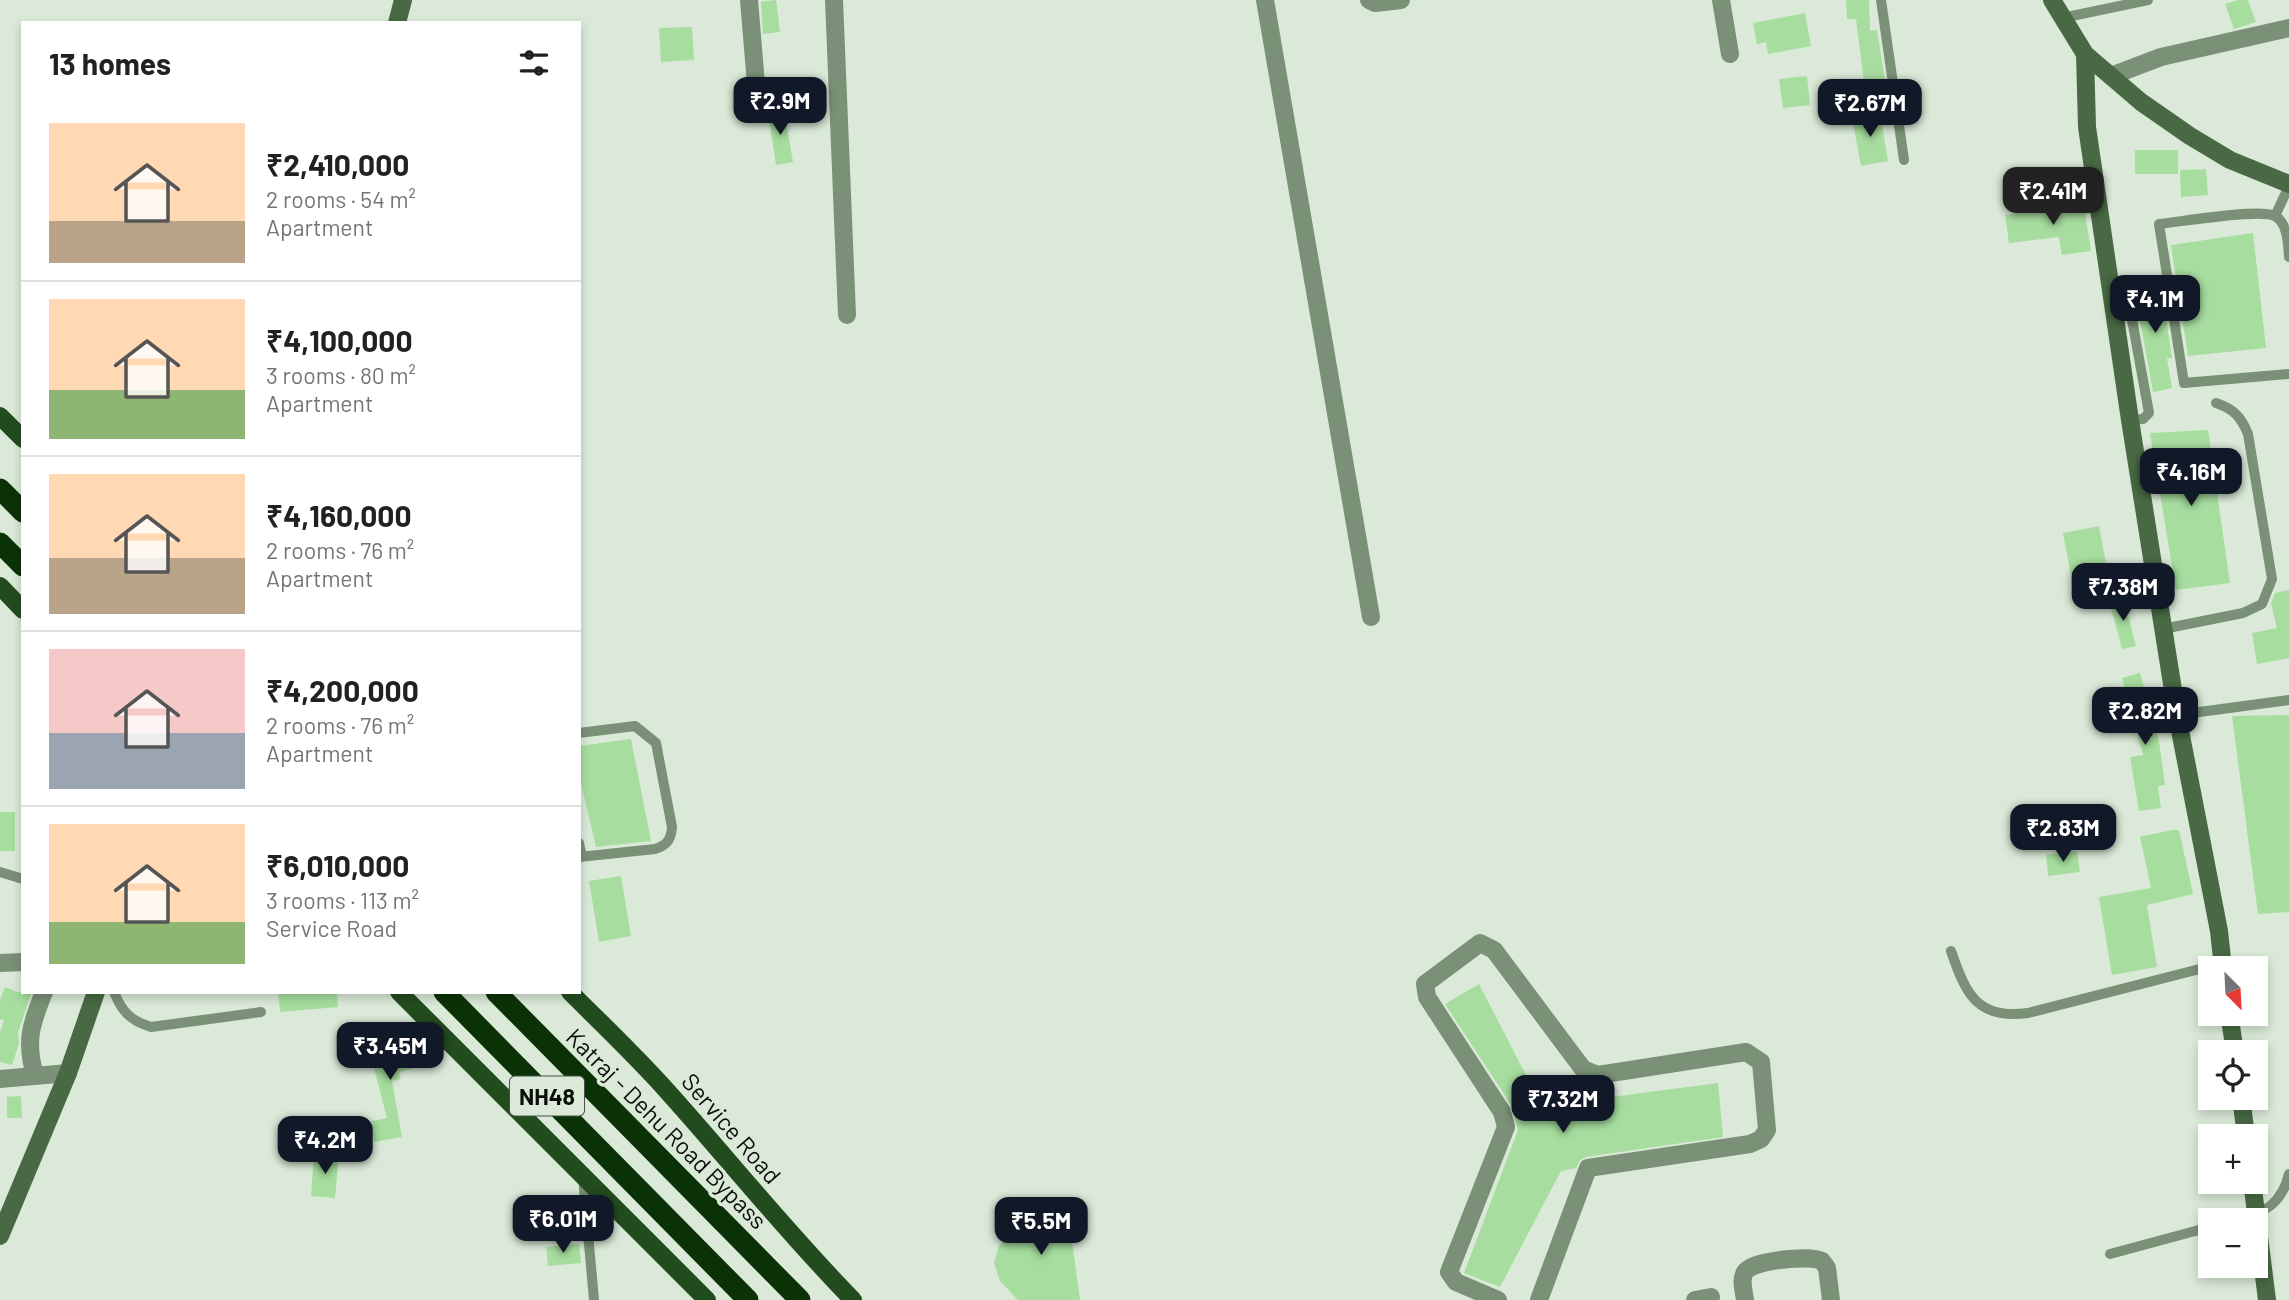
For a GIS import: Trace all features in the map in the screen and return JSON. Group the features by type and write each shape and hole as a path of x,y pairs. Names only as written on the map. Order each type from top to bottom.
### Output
{"highway":[{"path":"0,489 21,510"},
{"path":"0,543 21,564"},
{"name":"NH48","path":"446,994 748,1300"},
{"name":"Katraj - Dehu Road Bypass","path":"498,994 800,1300"}],"main road":[{"path":"0,416 21,437"},
{"path":"0,586 21,608"},
{"path":"401,994 707,1300"},
{"name":"Service Road","path":"572,994 666,1089 810,1256 853,1300"}],"street":[{"path":"398,21 403,0"},
{"path":"749,0 756,84"},
{"path":"834,0 847,316"},
{"path":"1265,0 1371,617"},
{"path":"1369,0 1375,3 1401,0"},
{"path":"1721,0 1730,54"},
{"path":"2052,0 2085,54 2141,103 2231,160 2289,185"},
{"path":"2110,76 2161,57 2289,28"},
{"path":"2085,54 2087,127 2130,420 2177,715 2222,956"},
{"path":"1498,1300 1456,1282 1449,1272 1506,1127 1502,1112 1427,997 1425,984 1480,943 1494,950 1583,1069 1598,1075 1746,1052 1761,1062 1767,1130 1761,1139 1750,1144 1588,1168 1539,1300"},
{"path":"0,963 21,962"},
{"path":"35,1075 28,1040 43,994"},
{"path":"0,1236 68,1073 95,994"},
{"path":"0,1079 68,1073"},
{"path":"1745,1300 1744,1273 1749,1268 1759,1264 1811,1258 1822,1261 1826,1268 1831,1300"},
{"path":"2264,1278 2267,1300"}],"lane":[{"path":"1881,0 1904,160"},
{"path":"2062,18 2148,0"},
{"path":"2276,216 2289,185"},
{"path":"2289,257 2283,224 2276,216 2258,213 2159,224 2184,383 2289,374"},
{"path":"2127,292 2149,413 2143,419 2130,420"},
{"path":"2163,629 2243,613 2262,604 2272,579 2248,434 2242,419 2231,408 2217,403"},
{"path":"2177,715 2289,700"},
{"path":"581,733 635,726 656,743 672,837 665,845 655,849 581,857"},
{"path":"0,872 21,878"},
{"path":"1951,951 1963,985 1974,1000 1990,1011 2010,1016 2198,971"},
{"path":"115,994 125,1014 137,1023 151,1027 261,1012"},
{"path":"2266,1208 2280,1199 2289,1174"},
{"path":"583,1176 594,1300"},
{"path":"2110,1254 2198,1230"}],"building":[{"path":"776,0 780,32 763,34 761,2"},
{"path":"1846,0 1869,0 1870,31 1877,30 1886,87 1865,90 1856,19 1847,19"},
{"path":"2248,0 2256,22 2234,29 2225,4"},
{"path":"1805,13 1811,46 1768,54 1766,42 1757,44 1753,23"},
{"path":"692,27 694,60 661,62 659,28"},
{"path":"1807,76 1810,105 1783,108 1779,79"},
{"path":"784,109 793,162 776,165 768,111"},
{"path":"1880,113 1888,161 1861,166 1852,118"},
{"path":"2135,150 2178,150 2178,174 2135,174"},
{"path":"2206,169 2208,195 2181,197 2180,170"},
{"path":"2083,199 2091,251 2062,255 2059,237 2009,243 2005,215 2055,208 2055,204"},
{"path":"2253,233 2266,348 2188,356 2171,245"},
{"path":"2161,285 2172,358 2167,358 2172,388 2153,392 2134,288"},
{"path":"2208,430 2230,583 2176,590 2150,433"},
{"path":"2099,526 2110,585 2074,592 2063,533"},
{"path":"2289,590 2289,658 2257,664 2252,633 2277,628 2271,603 2275,593"},
{"path":"2123,596 2136,646 2122,649 2109,600"},
{"path":"2140,673 2159,741 2165,785 2158,786 2161,808 2139,811 2130,757 2143,755 2122,678"},
{"path":"2289,715 2289,912 2258,914 2232,716"},
{"path":"631,739 651,841 596,847 581,783 581,746"},
{"path":"0,812 15,812 15,851 0,851"},
{"path":"2179,830 2193,894 2147,905 2157,967 2112,975 2099,897 2151,888 2140,837"},
{"path":"2077,851 2080,872 2048,876 2046,855"},
{"path":"621,876 631,936 599,942 589,881"},
{"path":"1479,984 1542,1106 1718,1083 1723,1137 1586,1157 1580,1160 1576,1168 1561,1171 1500,1287 1464,1273 1518,1130 1512,1106 1445,1004"},
{"path":"5,987 21,994 31,994 18,1032 19,1044 12,1065 0,1062 0,1032 4,1020 0,1019 0,1000"},
{"path":"278,994 337,994 338,1007 280,1012"},
{"path":"408,1036 415,1068 399,1072 400,1079 392,1081 402,1137 374,1142 371,1121 387,1118 368,1045"},
{"path":"21,1096 22,1118 7,1118 7,1097"},
{"path":"314,1154 339,1156 335,1198 311,1196"},
{"path":"1066,1197 1080,1300 1018,1300 1000,1281 994,1263 999,1246 1048,1200"},
{"path":"579,1244 581,1263 548,1266 546,1247"}]}
